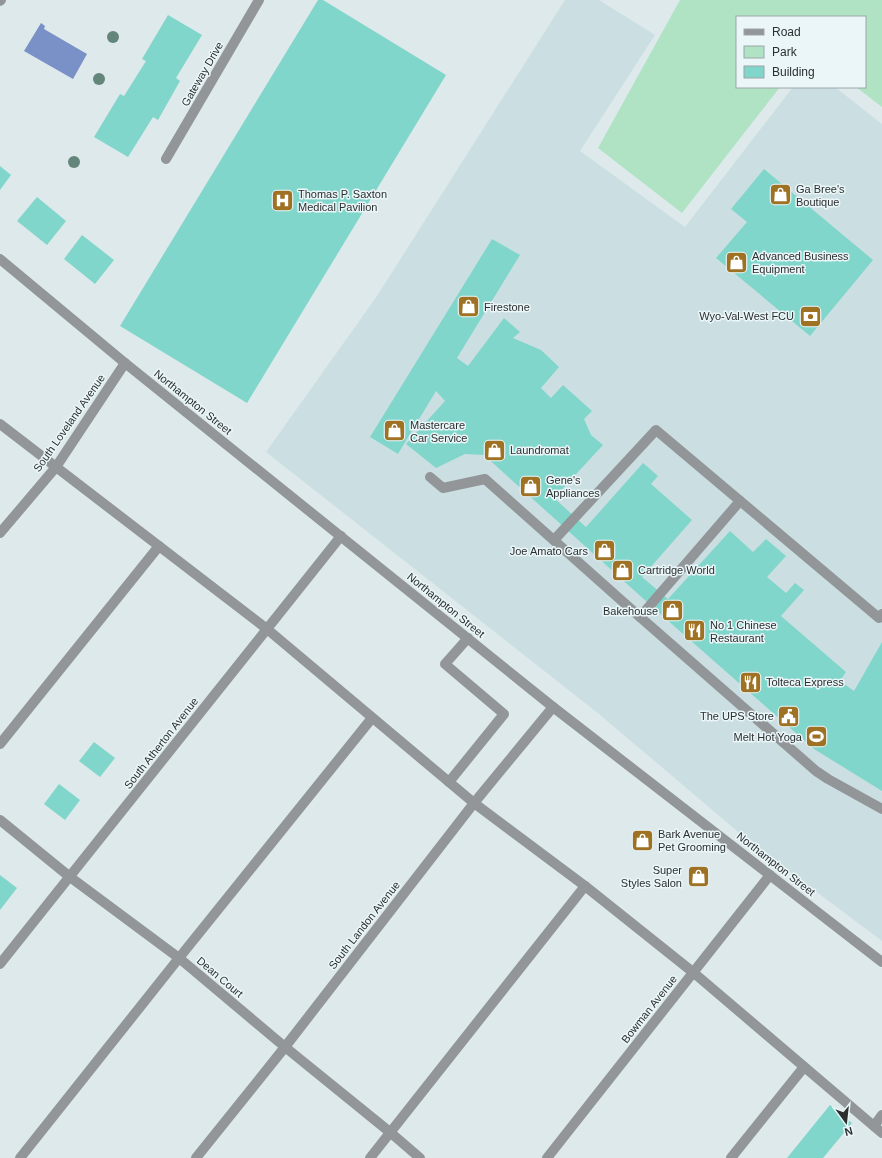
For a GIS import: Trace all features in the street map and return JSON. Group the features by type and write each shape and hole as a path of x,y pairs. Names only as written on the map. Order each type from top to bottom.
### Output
{"street":[{"name":"Gateway Drive","path":"166,159 259,0"},
{"name":"Northampton Street","path":"0,259 125,363 553,707 882,962"},
{"name":"South Loveland Avenue","path":"0,533 56,467 125,363"},
{"path":"0,424 267,629 474,803 585,886 694,973 882,1133"},
{"path":"554,540 656,430 879,618 882,614"},
{"path":"430,477 443,488 485,479 816,771 828,780 882,809"},
{"path":"640,617 740,501"},
{"name":"South Atherton Avenue","path":"0,964 341,536"},
{"path":"0,744 159,546"},
{"path":"449,782 504,714 445,664 468,638"},
{"name":"South Landon Avenue","path":"196,1158 285,1047 474,803 553,707"},
{"path":"20,1158 372,718"},
{"name":"Dean Court","path":"0,820 70,877 179,958 285,1047 391,1132 420,1158"},
{"name":"Bowman Avenue","path":"547,1158 770,876"},
{"path":"370,1158 585,886"},
{"path":"731,1158 804,1067"},
{"path":"874,1126 882,1116"}],"shaded area":[{"path":"565,0 599,0 655,35 580,151 685,227 792,88 836,88 882,124 882,941 750,842 599,714 266,452 377,296"}],"green space":[{"path":"680,0 882,0 882,107 857,88 866,88 866,16 736,16 736,88 779,88 682,213 598,148"}],"water":[{"path":"41,23 45,26 44,29 87,54 73,79 24,51"}],"building":[{"name":"Thomas P. Saxton Medical Pavilion","path":"318,0 323,0 446,75 247,403 120,326"},
{"path":"168,15 202,35 176,78 180,81 158,120 153,117 128,157 94,137 120,94 124,96 146,61 142,59"},
{"path":"0,166 11,175 0,190"},
{"path":"764,169 873,260 810,336 716,258 747,222 731,209"},
{"path":"37,197 66,221 47,245 17,221"},
{"path":"82,235 114,260 95,284 64,259"},
{"path":"492,239 520,255 457,358 468,366 504,318 520,332 513,338 541,350 559,367 541,388 551,398 563,385 592,411 584,419 591,435 603,445 554,498 586,527 643,463 658,476 651,484 692,520 642,577 668,599 730,531 753,552 766,539 786,556 767,577 786,593 795,583 804,590 781,616 846,672 840,681 854,691 882,642 882,791 814,749 657,611 484,455 465,454 436,468 406,444 445,401 436,391 398,454 370,437"},
{"path":"94,742 115,758 100,777 79,761"},
{"path":"59,784 80,800 65,820 44,804"},
{"path":"0,875 17,888 0,910"},
{"path":"830,1105 852,1123 823,1158 787,1158"}],"place":[{"name":"Ga Bree's Boutique","path":"780,195"},
{"name":"Thomas P. Saxton Medical Pavilion","path":"283,200"},
{"name":"Advanced Business Equipment","path":"737,262"},
{"name":"Firestone","path":"469,307"},
{"name":"Wyo-Val-West FCU","path":"810,316"},
{"name":"Mastercare Car Service","path":"395,431"},
{"name":"Laundromat","path":"495,450"},
{"name":"Gene's Appliances","path":"530,486"},
{"name":"Joe Amato Cars","path":"604,551"},
{"name":"Cartridge World","path":"623,570"},
{"name":"Bakehouse","path":"673,611"},
{"name":"No 1 Chinese Restaurant","path":"694,631"},
{"name":"Tolteca Express","path":"750,682"},
{"name":"The UPS Store","path":"789,716"},
{"name":"Melt Hot Yoga","path":"817,737"},
{"name":"Bark Avenue Pet Grooming","path":"642,840"},
{"name":"Super Styles Salon","path":"698,876"}]}
